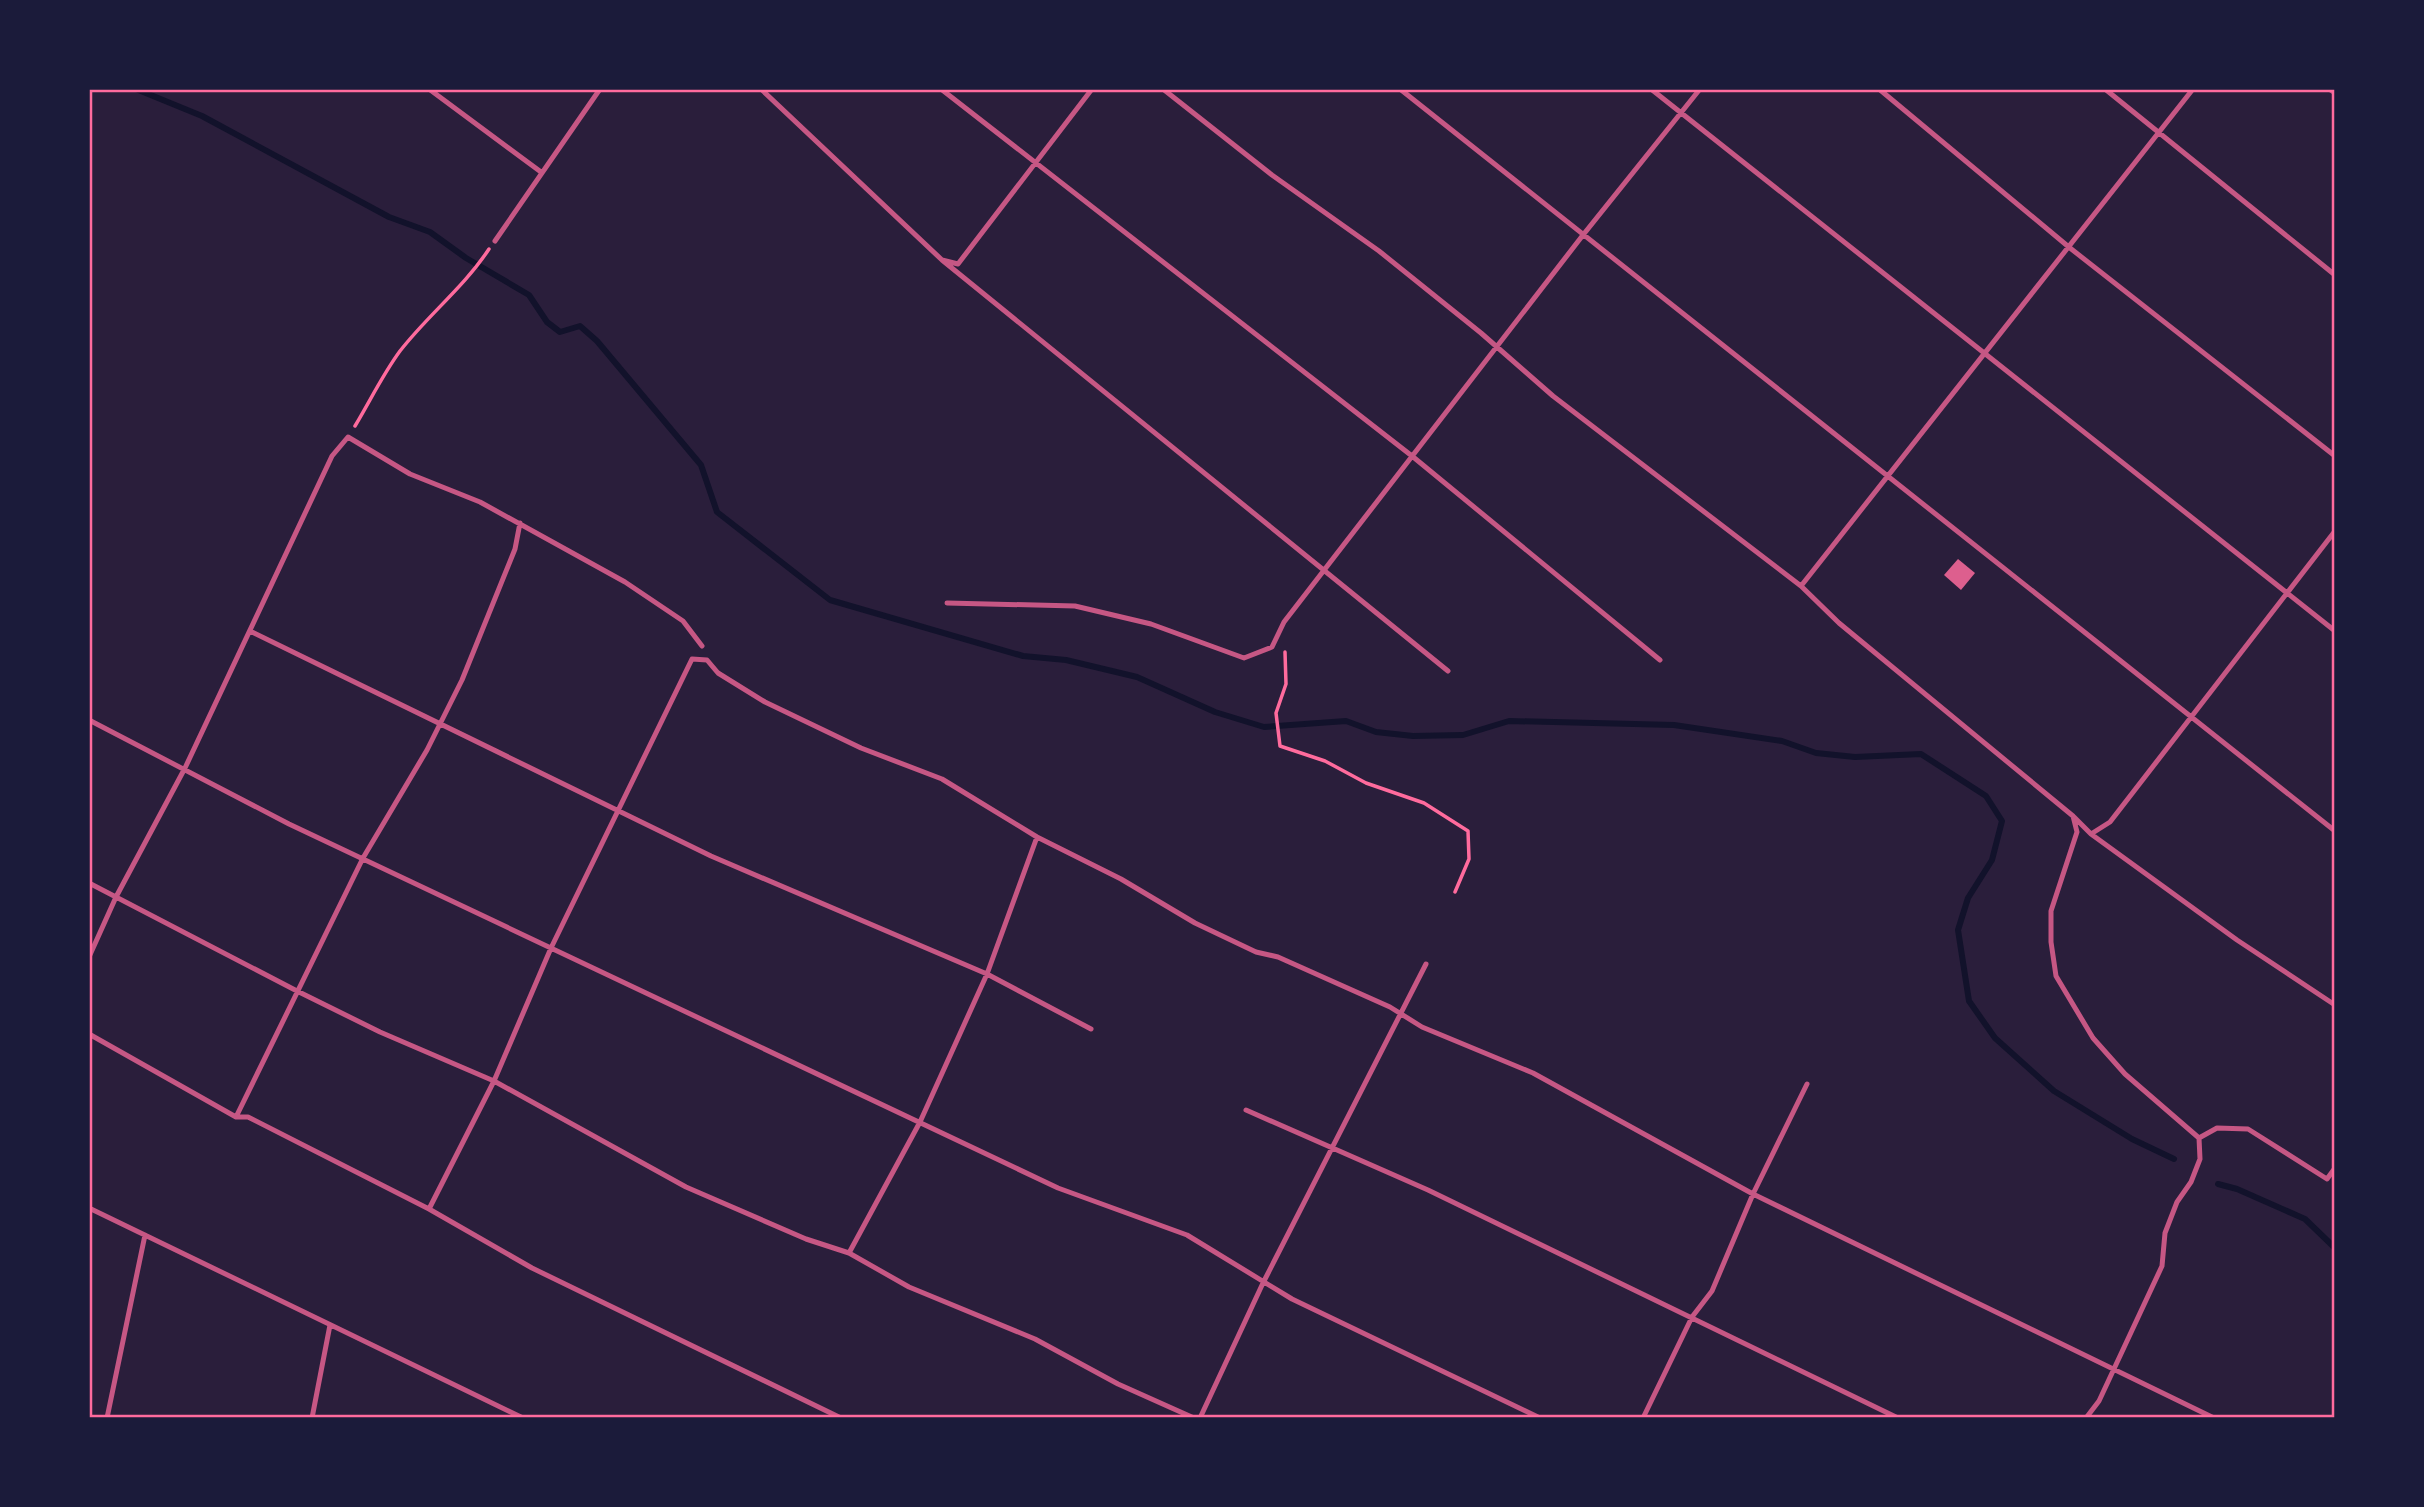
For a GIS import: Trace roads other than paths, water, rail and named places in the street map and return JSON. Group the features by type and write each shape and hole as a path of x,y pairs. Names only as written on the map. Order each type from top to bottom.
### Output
{"lane":[{"path":"429,89 541,172"},
{"path":"495,241 600,89"},
{"path":"761,89 942,260 1448,671"},
{"path":"941,89 1412,456 1660,660"},
{"path":"942,260 958,264 1092,89"},
{"path":"1163,89 1272,176 1379,251 1553,396 1801,586 1839,623 2073,816 2091,834 2237,940 2335,1005"},
{"path":"1400,89 1886,478 2335,831"},
{"path":"1651,89 2335,631"},
{"path":"947,603 1075,606 1151,624 1244,659 1272,647 1284,622 1496,346 1700,89"},
{"path":"1879,89 2070,248 2335,456"},
{"path":"2105,89 2335,275"},
{"path":"1801,586 2193,89"},
{"path":"2329,89 2335,93"},
{"path":"89,957 116,897 185,768 332,456 348,436 410,474 520,523 625,582 683,621 702,646"},
{"path":"236,1116 363,858 440,724 462,680 515,549 520,523"},
{"path":"2091,834 2110,822 2335,531"},
{"path":"250,631 711,856 987,974 1091,1029"},
{"path":"429,1209 494,1081 551,948 692,659 707,660 737,686 783,711 861,748 942,779 1037,837 1256,952 1278,957 1400,1013 1422,1027 1533,1073 1753,1194 2214,1418"},
{"path":"89,720 289,824 1058,1188 1187,1235 1263,1283 1540,1418"},
{"path":"2073,816 2077,832 2057,884 2051,911 2056,976 2093,1038 2125,1074 2199,1138 2200,1159 2191,1182 2177,1202 2165,1233 2162,1266 2099,1401 2086,1418"},
{"path":"849,1253 920,1122 987,974 1037,837"},
{"path":"89,883 297,992 380,1032 494,1081 686,1187 806,1239 849,1253 909,1287 1035,1339 1118,1384 1194,1418"},
{"path":"1200,1418 1263,1283 1426,964"},
{"path":"89,1034 236,1116 248,1117 429,1209 532,1268 841,1418"},
{"path":"1643,1418 1692,1317 1712,1291 1753,1194 1807,1084"},
{"path":"1246,1110 1428,1190 1898,1418"},
{"path":"2199,1138 2217,1128 2248,1129 2327,1179 2335,1168"},
{"path":"89,1209 523,1418"},
{"path":"107,1418 145,1235"},
{"path":"312,1418 330,1325"}],"waterway":[{"path":"136,89 202,116 389,217 430,232 466,258 529,295 547,322 560,332 580,326 597,341 701,465 717,512 830,600 1023,656 1066,660 1137,677 1215,712 1264,727 1346,721 1376,732 1413,736 1463,735 1509,721 1674,725 1782,741 1816,753 1855,757 1921,754 1986,796 2002,821 1992,860 1968,898 1958,930 1969,1001 1995,1038 2054,1091 2132,1139 2174,1159"},
{"path":"2218,1184 2237,1189 2305,1219 2335,1248"}]}
